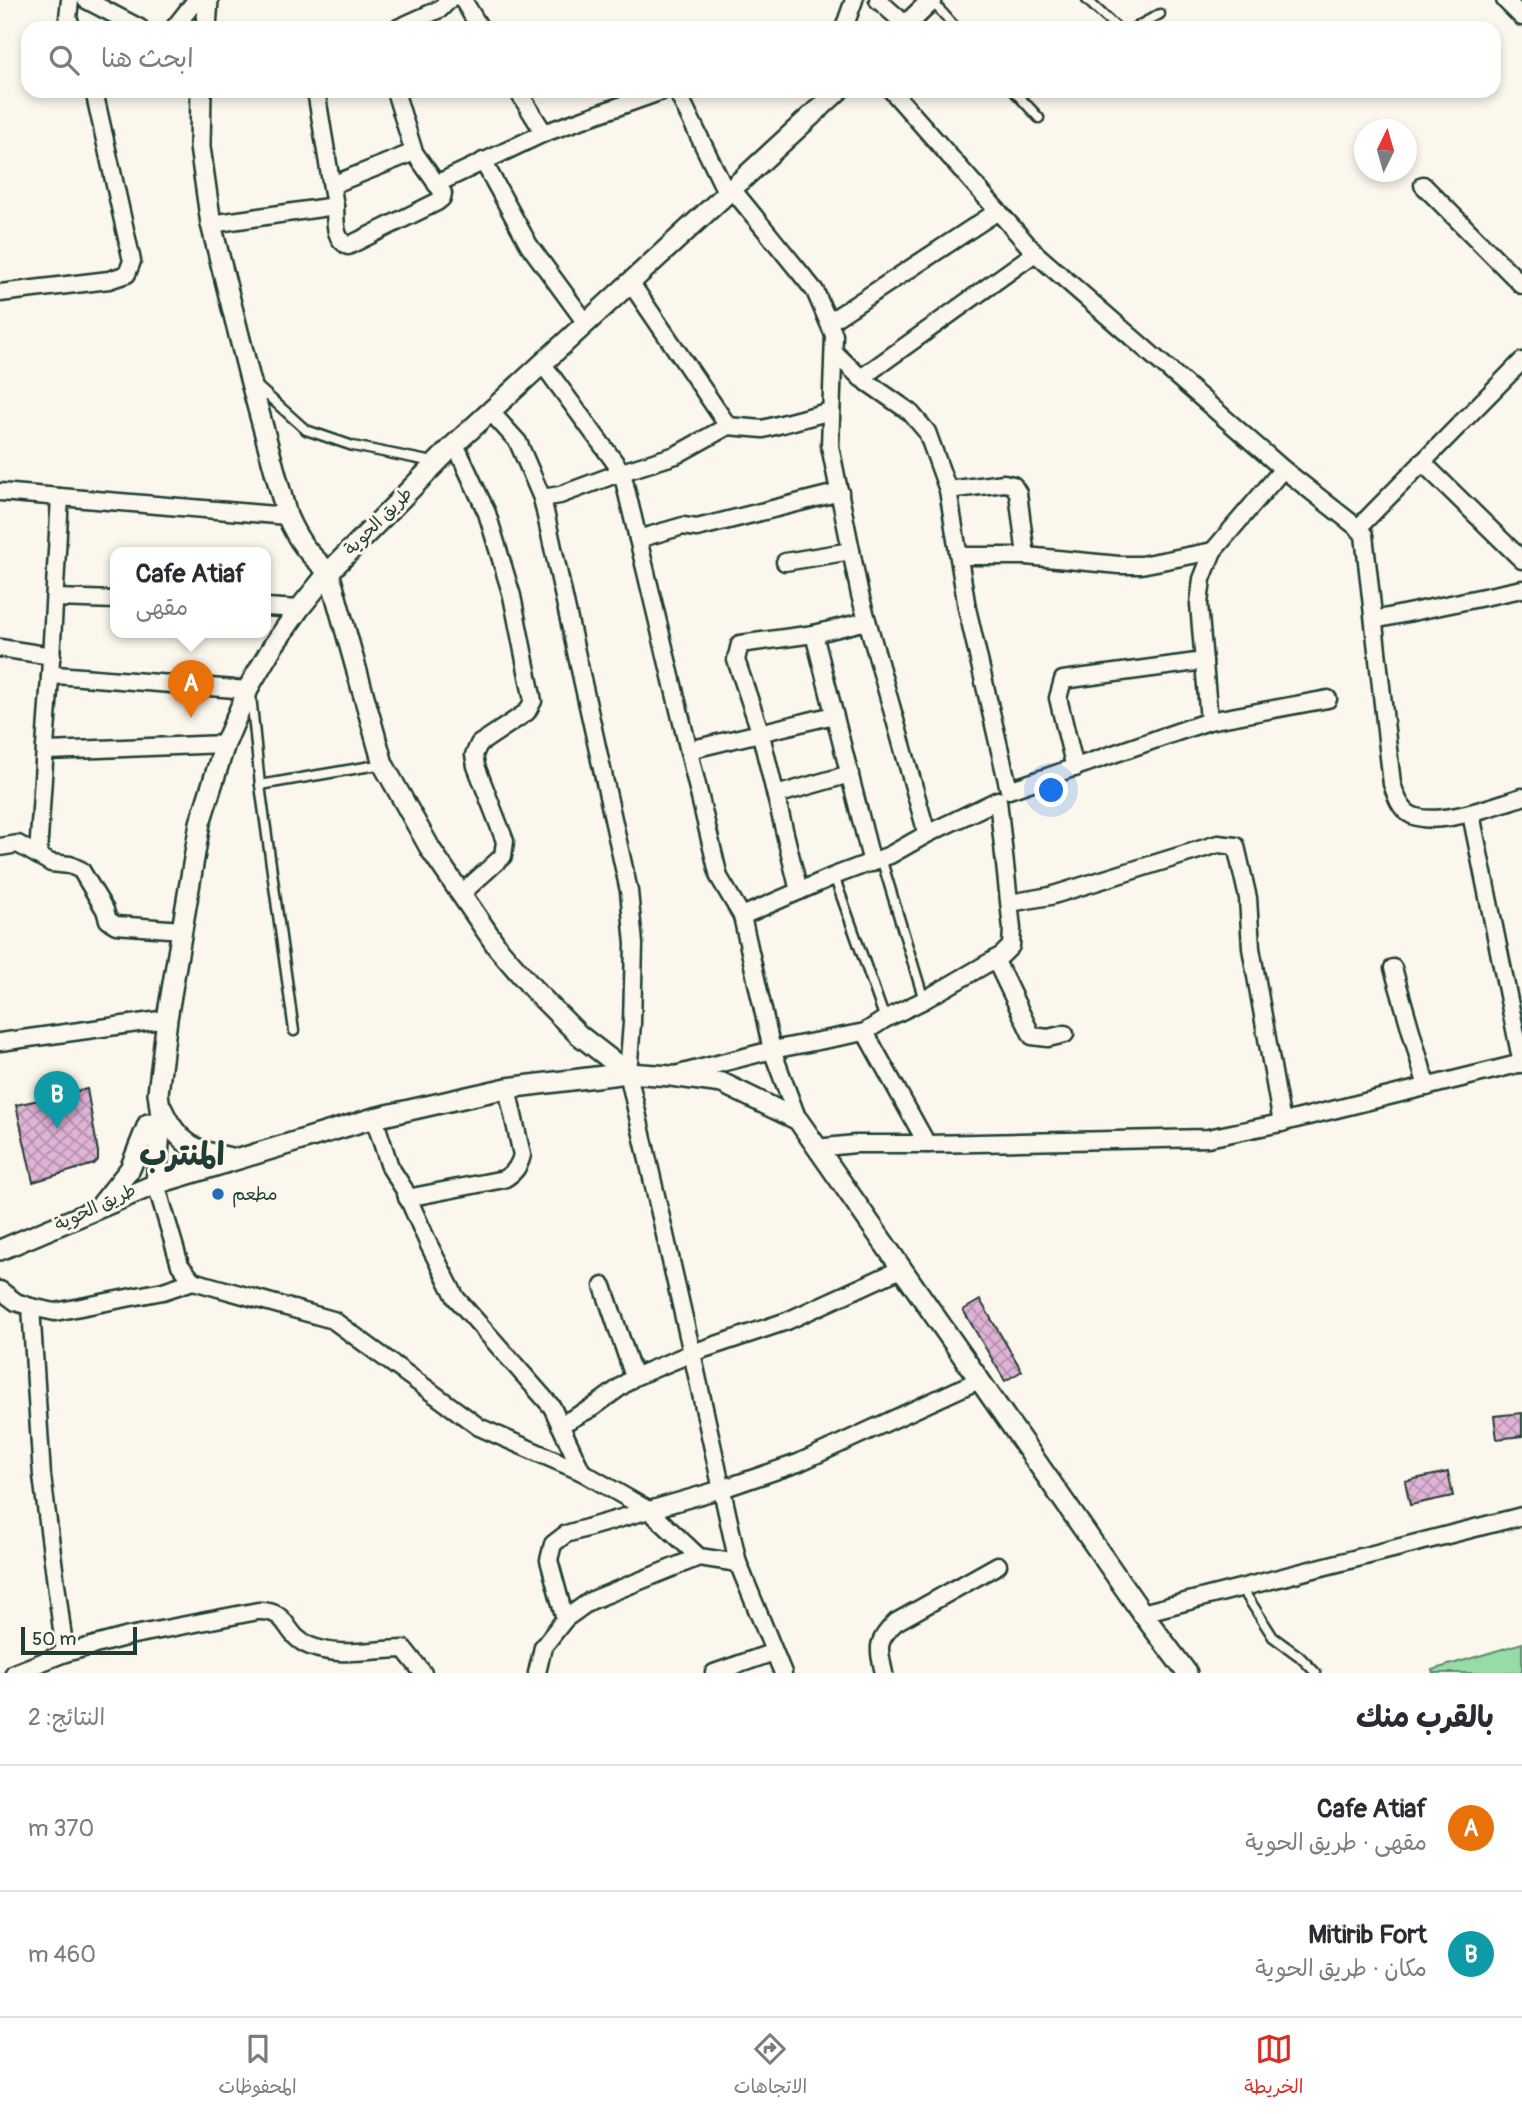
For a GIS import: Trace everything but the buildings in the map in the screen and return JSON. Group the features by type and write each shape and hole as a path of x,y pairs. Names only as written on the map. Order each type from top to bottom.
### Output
{"street":[{"path":"69,0 69,21"},
{"path":"86,0 126,21"},
{"path":"180,21 196,0"},
{"path":"206,21 208,0"},
{"path":"413,21 440,9 449,0"},
{"path":"463,0 476,21"},
{"path":"846,21 854,0"},
{"path":"878,0 899,21"},
{"path":"909,21 931,0"},
{"path":"1504,0 1522,17"},
{"path":"0,293 109,280 127,274 132,261 96,98"},
{"path":"201,98 200,148 211,224 287,516 296,537 310,556 329,572 383,764 431,850 498,948 535,991 579,1035 628,1073"},
{"path":"317,98 335,205 336,235 340,242 348,246 442,198 443,193 414,152 397,98"},
{"path":"523,98 544,133"},
{"path":"436,184 544,133 642,98"},
{"path":"681,98 729,191 815,290 834,335 830,446 867,621 928,834"},
{"path":"812,117 819,98"},
{"name":"طريق الحوية","path":"149,1186 160,1128 159,1099 167,1019 200,823 225,744 249,687 299,609 329,572 436,463 831,98"},
{"path":"898,98 1035,253 1364,535 1392,784 1399,803 1409,813 1433,819 1471,814 1522,796"},
{"path":"332,185 414,152"},
{"path":"483,162 529,245 586,323"},
{"path":"1423,185 1522,285"},
{"path":"211,224 335,205"},
{"path":"829,321 998,211"},
{"path":"861,378 1035,253"},
{"path":"630,282 728,426"},
{"path":"671,1076 772,1050 865,1032 995,960 1011,946 1004,795 967,608 948,489 927,432 911,412 861,378 835,353"},
{"path":"1358,528 1522,361"},
{"path":"542,363 622,472 719,877 742,916 772,1050 797,1120 1142,1613 1187,1673"},
{"path":"490,411 518,442 542,498 629,891 634,944 628,1073 738,1563 783,1673"},
{"path":"542,498 560,495 676,455 728,426 763,429 831,411"},
{"path":"455,444 487,513 512,596 533,701 527,712 479,744 474,755 505,841 503,856 461,894"},
{"path":"1422,462 1522,560"},
{"path":"1209,721 1199,604 1202,579 1213,551 1283,468"},
{"path":"948,489 1004,483 1013,485 1018,493 1026,556"},
{"path":"0,492 287,516"},
{"path":"638,539 683,526 697,528 839,492"},
{"path":"38,855 60,497"},
{"path":"785,562 851,551"},
{"path":"959,556 1026,556 1141,565 1213,551"},
{"path":"1374,620 1522,589"},
{"path":"55,598 110,600"},
{"path":"271,607 299,609"},
{"path":"799,891 760,731 736,660 740,644 814,634 867,621"},
{"path":"814,634 850,774 877,861"},
{"path":"0,648 52,656"},
{"path":"1075,768 1058,698 1062,680 1204,661"},
{"path":"50,677 56,675 249,687"},
{"path":"742,916 834,876 877,861 1004,795 1075,768 1209,721 1328,699"},
{"path":"689,750 834,715"},
{"path":"45,747 48,751 225,744"},
{"path":"776,795 850,774"},
{"path":"816,1148 855,1144 1208,1138 1282,1123 1522,1064 1471,814"},
{"path":"0,847 18,844 51,863 70,865 81,870 105,910 108,920 116,925 182,930"},
{"path":"1010,903 1050,896 1218,844 1236,846 1248,898 1251,948 1282,1123"},
{"path":"995,960 1032,1036 1048,1038 1065,1034"},
{"path":"1393,968 1427,1087"},
{"path":"0,1042 167,1019"},
{"path":"865,1032 927,1144"},
{"path":"193,1281 180,1265 149,1186 374,1118 508,1088 628,1073 722,1083 797,1120"},
{"path":"407,1198 504,1179 514,1173 522,1155 508,1088"},
{"path":"159,1099 174,1131 190,1147 237,1159"},
{"name":"طريق الحوية","path":"149,1186 148,1124 159,1099"},
{"path":"374,1118 390,1167 456,1298 552,1407 582,1472"},
{"path":"99,1207 130,1168 148,1124"},
{"name":"طريق الحوية","path":"0,1250 149,1186"},
{"path":"560,1424 592,1408 634,1377 692,1353 787,1321 901,1269"},
{"path":"0,1290 16,1302 55,1312 163,1291 193,1281 333,1320 479,1427 582,1472 650,1511 699,1558"},
{"path":"603,1286 634,1377"},
{"path":"31,1307 42,1476 65,1653"},
{"path":"565,1619 549,1560 553,1544 566,1534 722,1489 798,1463 979,1380"},
{"path":"1142,1613 1522,1516"},
{"path":"537,1673 543,1647 565,1619 590,1601 699,1558 738,1563"},
{"path":"884,1673 879,1651 883,1634 896,1622 998,1565"},
{"path":"14,1673 65,1653 129,1636 258,1611 278,1614 288,1630 307,1645 320,1650 351,1652 404,1649 423,1673"},
{"path":"714,1673 774,1652"}],"lane":[{"path":"931,0 950,21"},
{"path":"1087,0 1110,21"},
{"path":"1147,21 1160,14"},
{"path":"1020,98 1039,118"},
{"path":"250,379 306,430 353,446 436,463"},
{"path":"249,687 294,1031"},
{"path":"260,785 383,764"},
{"path":"877,861 924,1000"},
{"path":"834,876 886,1019"},
{"path":"1241,1587 1273,1637 1299,1656 1316,1673"}],"green space":[{"path":"1522,1643 1522,1673 1433,1673 1432,1670"}],"place":[{"name":"Cafe Atiaf","path":"191,718"},
{"name":"Mitirib Fort","path":"57,1129"},
{"name":"مطعم","path":"218,1194"}],"district":[{"name":"المنترب","path":"182,1154"}]}
